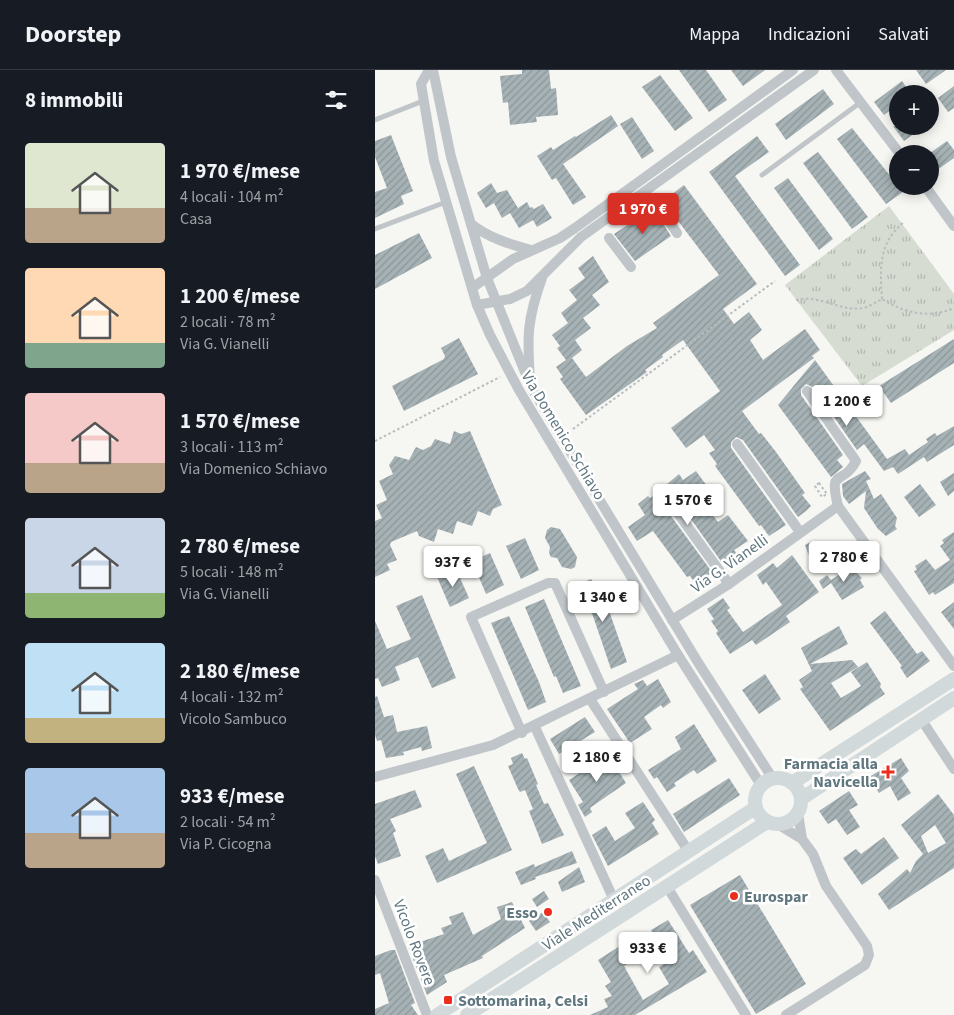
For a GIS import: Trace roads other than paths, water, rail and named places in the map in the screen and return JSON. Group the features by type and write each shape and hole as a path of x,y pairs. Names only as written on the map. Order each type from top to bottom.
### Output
{"street":[{"name":"Via Domenico Schiavo","path":"429,70 421,84 434,161 477,305 510,372 678,655 767,782"},
{"name":"Via Domenico Schiavo","path":"433,70 451,157 487,278 531,388 672,620 767,782"},
{"path":"472,288 513,259 560,238 575,228 793,70"},
{"path":"477,305 510,299 527,291 581,237 814,70"},
{"path":"836,70 893,145"},
{"path":"676,154 683,164"},
{"path":"932,195 954,226"},
{"path":"659,206 677,233"},
{"path":"471,224 483,233 501,241 531,250"},
{"path":"609,238 631,267"},
{"path":"531,388 527,334 531,308 542,278"},
{"path":"807,391 856,461 833,486 839,506 954,666"},
{"path":"737,444 800,532"},
{"name":"Via G. Vianelli","path":"672,620 729,584 839,506"},
{"path":"677,512 729,584"},
{"path":"522,733 471,617 549,583 555,583 604,692"},
{"path":"375,777 479,750 522,733 678,655"},
{"path":"792,783 954,679"},
{"path":"801,799 954,698"},
{"path":"590,699 689,852"},
{"path":"921,719 954,769"},
{"path":"535,727 603,880 614,900"},
{"path":"786,1015 865,965 869,955 867,946 826,886 813,854 802,839 758,814 755,808 755,796 767,782 786,780 792,783 801,799 798,813 802,839"},
{"name":"Viale Mediterraneo","path":"437,1015 755,808"},
{"path":"773,823 789,822 798,813"},
{"name":"Viale Mediterraneo","path":"467,1015 666,885 773,823"},
{"name":"Vicolo Rovere","path":"375,880 427,1015"},
{"path":"666,885 746,1015"}],"lane":[{"path":"375,120 423,101"},
{"path":"762,175 861,102"},
{"path":"375,229 446,202"}],"place":[{"name":"Farmacia alla Navicella","path":"888,772"},
{"name":"Eurospar","path":"734,896"},
{"name":"Esso","path":"548,912"},
{"name":"Sottomarina, Celsi","path":"448,1000"}]}
